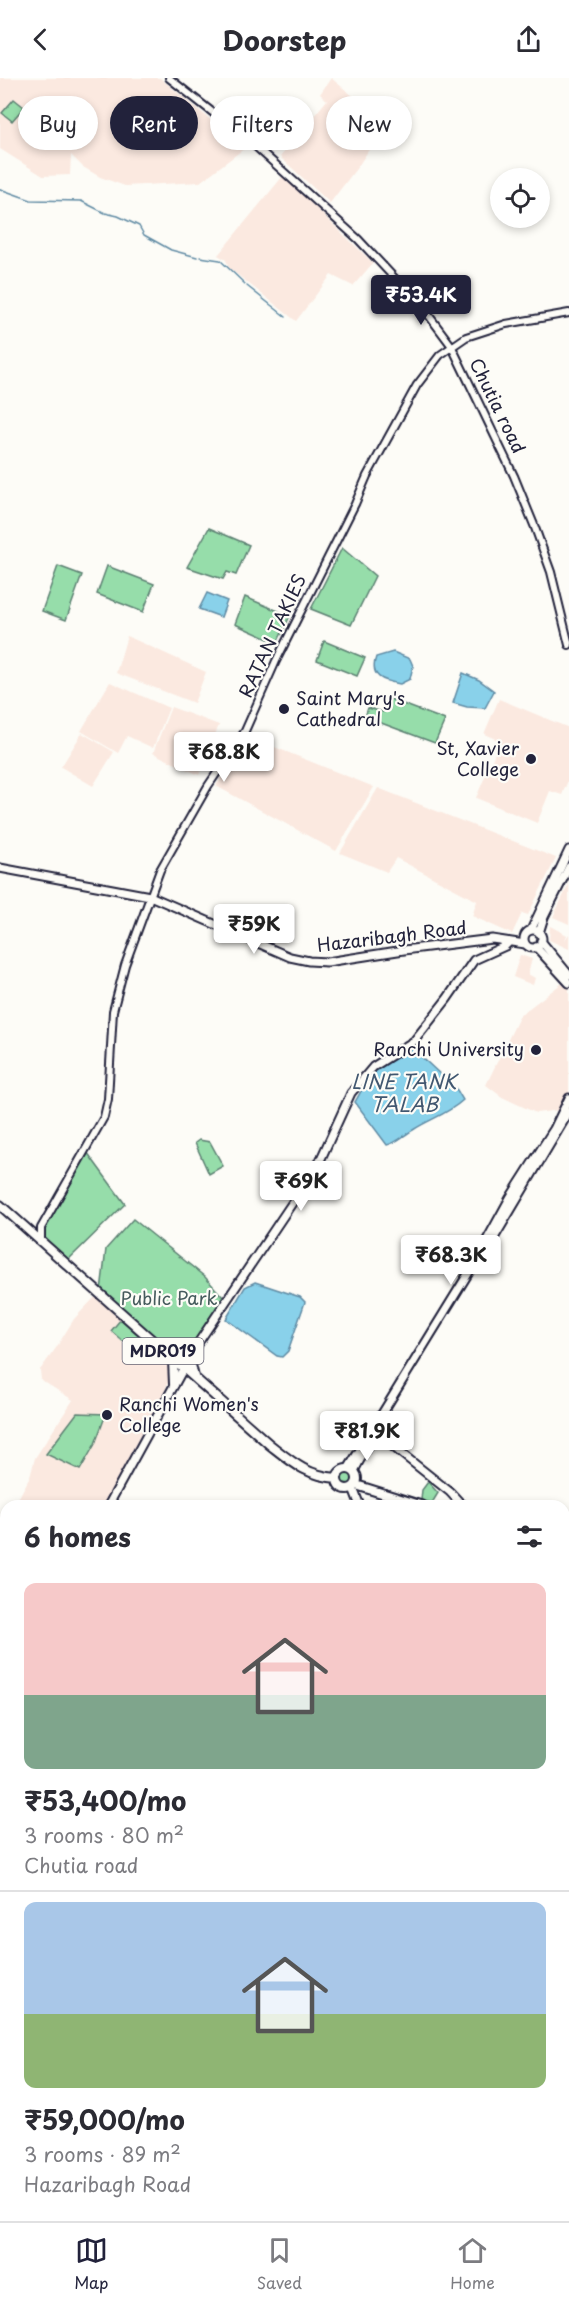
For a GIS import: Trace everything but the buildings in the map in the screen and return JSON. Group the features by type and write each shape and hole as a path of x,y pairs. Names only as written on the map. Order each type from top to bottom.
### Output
{"main road":[{"path":"525,940 569,850"},
{"path":"568,979 538,944 544,917 569,867"},
{"name":"Hazaribagh Road","path":"0,868 150,897 290,957 309,962 345,960 492,939 512,942 525,940 530,947 538,944"},
{"path":"531,930 539,933"},
{"path":"111,1500 183,1368 319,1163 351,1094 373,1067 414,1041 474,960 512,942"},
{"path":"351,1470 471,1269 510,1198 554,1129 569,1098"},
{"path":"374,1430 569,1112"},
{"name":"MDR019","path":"0,1205 172,1359 294,1464 312,1474 337,1478 342,1488 355,1486"},
{"path":"176,1380 172,1359 193,1352"},
{"path":"176,1380 193,1377 191,1365 193,1352"},
{"path":"374,1430 457,1500"},
{"path":"337,1478 341,1471 351,1470"},
{"path":"351,1470 358,1478 355,1486 358,1500"},
{"path":"355,1486 403,1500"},
{"path":"361,1500 365,1489"}],"street":[{"name":"Chutia road","path":"169,78 254,145 358,238 427,314 451,345 514,476 534,525 551,572 569,645"},
{"name":"RATAN TAKIES","path":"32,1234 41,1228 104,1117 108,1099 110,1032 113,1011 125,965 150,897 169,854 208,786 245,731 276,661 379,452 417,385 440,355 451,345 473,334 506,324 569,313"},
{"name":"RATAN TAKIES","path":"41,1228 41,1241"}],"shaded area":[{"path":"0,78 160,78 182,96 110,96 110,150 198,150 198,109 210,119 210,150 242,150 200,182 125,186 100,177 83,167 71,155 70,175 43,176 0,149"},
{"path":"331,78 353,96 326,96 326,99 320,94"},
{"path":"326,101 326,150 369,150 330,203 280,157 286,150 314,150 314,116"},
{"path":"283,176 373,263 353,286 331,275 296,321 229,268 226,260 218,255"},
{"path":"127,636 206,672 194,703 116,673"},
{"path":"110,682 169,708 153,748 127,736 118,753 81,731"},
{"name":"St, Xavier College","path":"499,699 569,728 569,778 562,795 550,791 537,823 476,798 500,741 484,734"},
{"path":"171,707 219,725 199,775 153,753"},
{"path":"82,733 114,752 93,786 61,767"},
{"path":"247,736 374,787 336,851 216,786"},
{"path":"378,788 556,858 528,915 522,913 512,934 472,916 477,901 396,858 387,872 340,853"},
{"path":"569,884 569,924 553,917"},
{"path":"550,926 567,935 565,940 569,934 569,949 549,940"},
{"path":"520,955 532,959 528,974 535,978 533,985 513,977"},
{"name":"Ranchi University","path":"565,981 569,985 569,1094 560,1110 536,1113 502,1097 486,1085 520,1015"},
{"name":"Ranchi Women's College","path":"97,1295 171,1362 171,1375 105,1500 17,1500 30,1477 35,1458 73,1400 41,1380 40,1370 74,1319"}],"green space":[{"path":"14,99 18,102 18,114 12,121 2,113"},
{"path":"209,528 249,545 236,575 227,572 223,579 187,567"},
{"path":"342,548 375,576 351,625 311,609"},
{"path":"58,566 82,575 66,620 42,611"},
{"path":"107,566 154,584 143,612 97,594"},
{"path":"245,597 290,616 277,643 235,624"},
{"path":"324,641 365,658 357,676 317,660"},
{"path":"387,698 445,720 435,743 365,717 368,708 383,712"},
{"path":"199,1140 210,1142 223,1166 209,1174 195,1143"},
{"path":"87,1152 125,1204 67,1261 42,1241 43,1230"},
{"name":"Public Park","path":"133,1219 205,1277 223,1297 189,1351 173,1354 101,1291 106,1249"},
{"path":"121,1319 144,1340 134,1351 111,1331"},
{"path":"77,1413 106,1414 95,1444 80,1470 46,1454"},
{"path":"348,1472 353,1476 353,1485 341,1482 338,1478"},
{"path":"428,1482 438,1493 434,1500 421,1500 422,1490"}],"water":[{"path":"207,593 227,601 221,617 199,609"},
{"path":"393,652 410,659 413,666 410,679 400,684 379,677 374,669 376,657"},
{"path":"463,673 479,680 494,691 485,708 453,703"},
{"name":"LINE TANK TALAB","path":"412,1048 457,1090 463,1100 445,1113 387,1145 355,1102 378,1069"},
{"path":"255,1282 300,1297 305,1302 288,1351 282,1357 277,1356 226,1319 245,1287"}],"waterway":[{"path":"0,189 31,200 81,201 139,226 144,235 171,250 197,257"},
{"path":"200,257 220,260 245,284"},
{"path":"247,286 286,317"}],"place":[{"name":"Saint Mary's Cathedral","path":"284,709"},
{"name":"St, Xavier College","path":"531,759"},
{"name":"Ranchi University","path":"536,1050"},
{"name":"Ranchi Women's College","path":"107,1415"}]}
